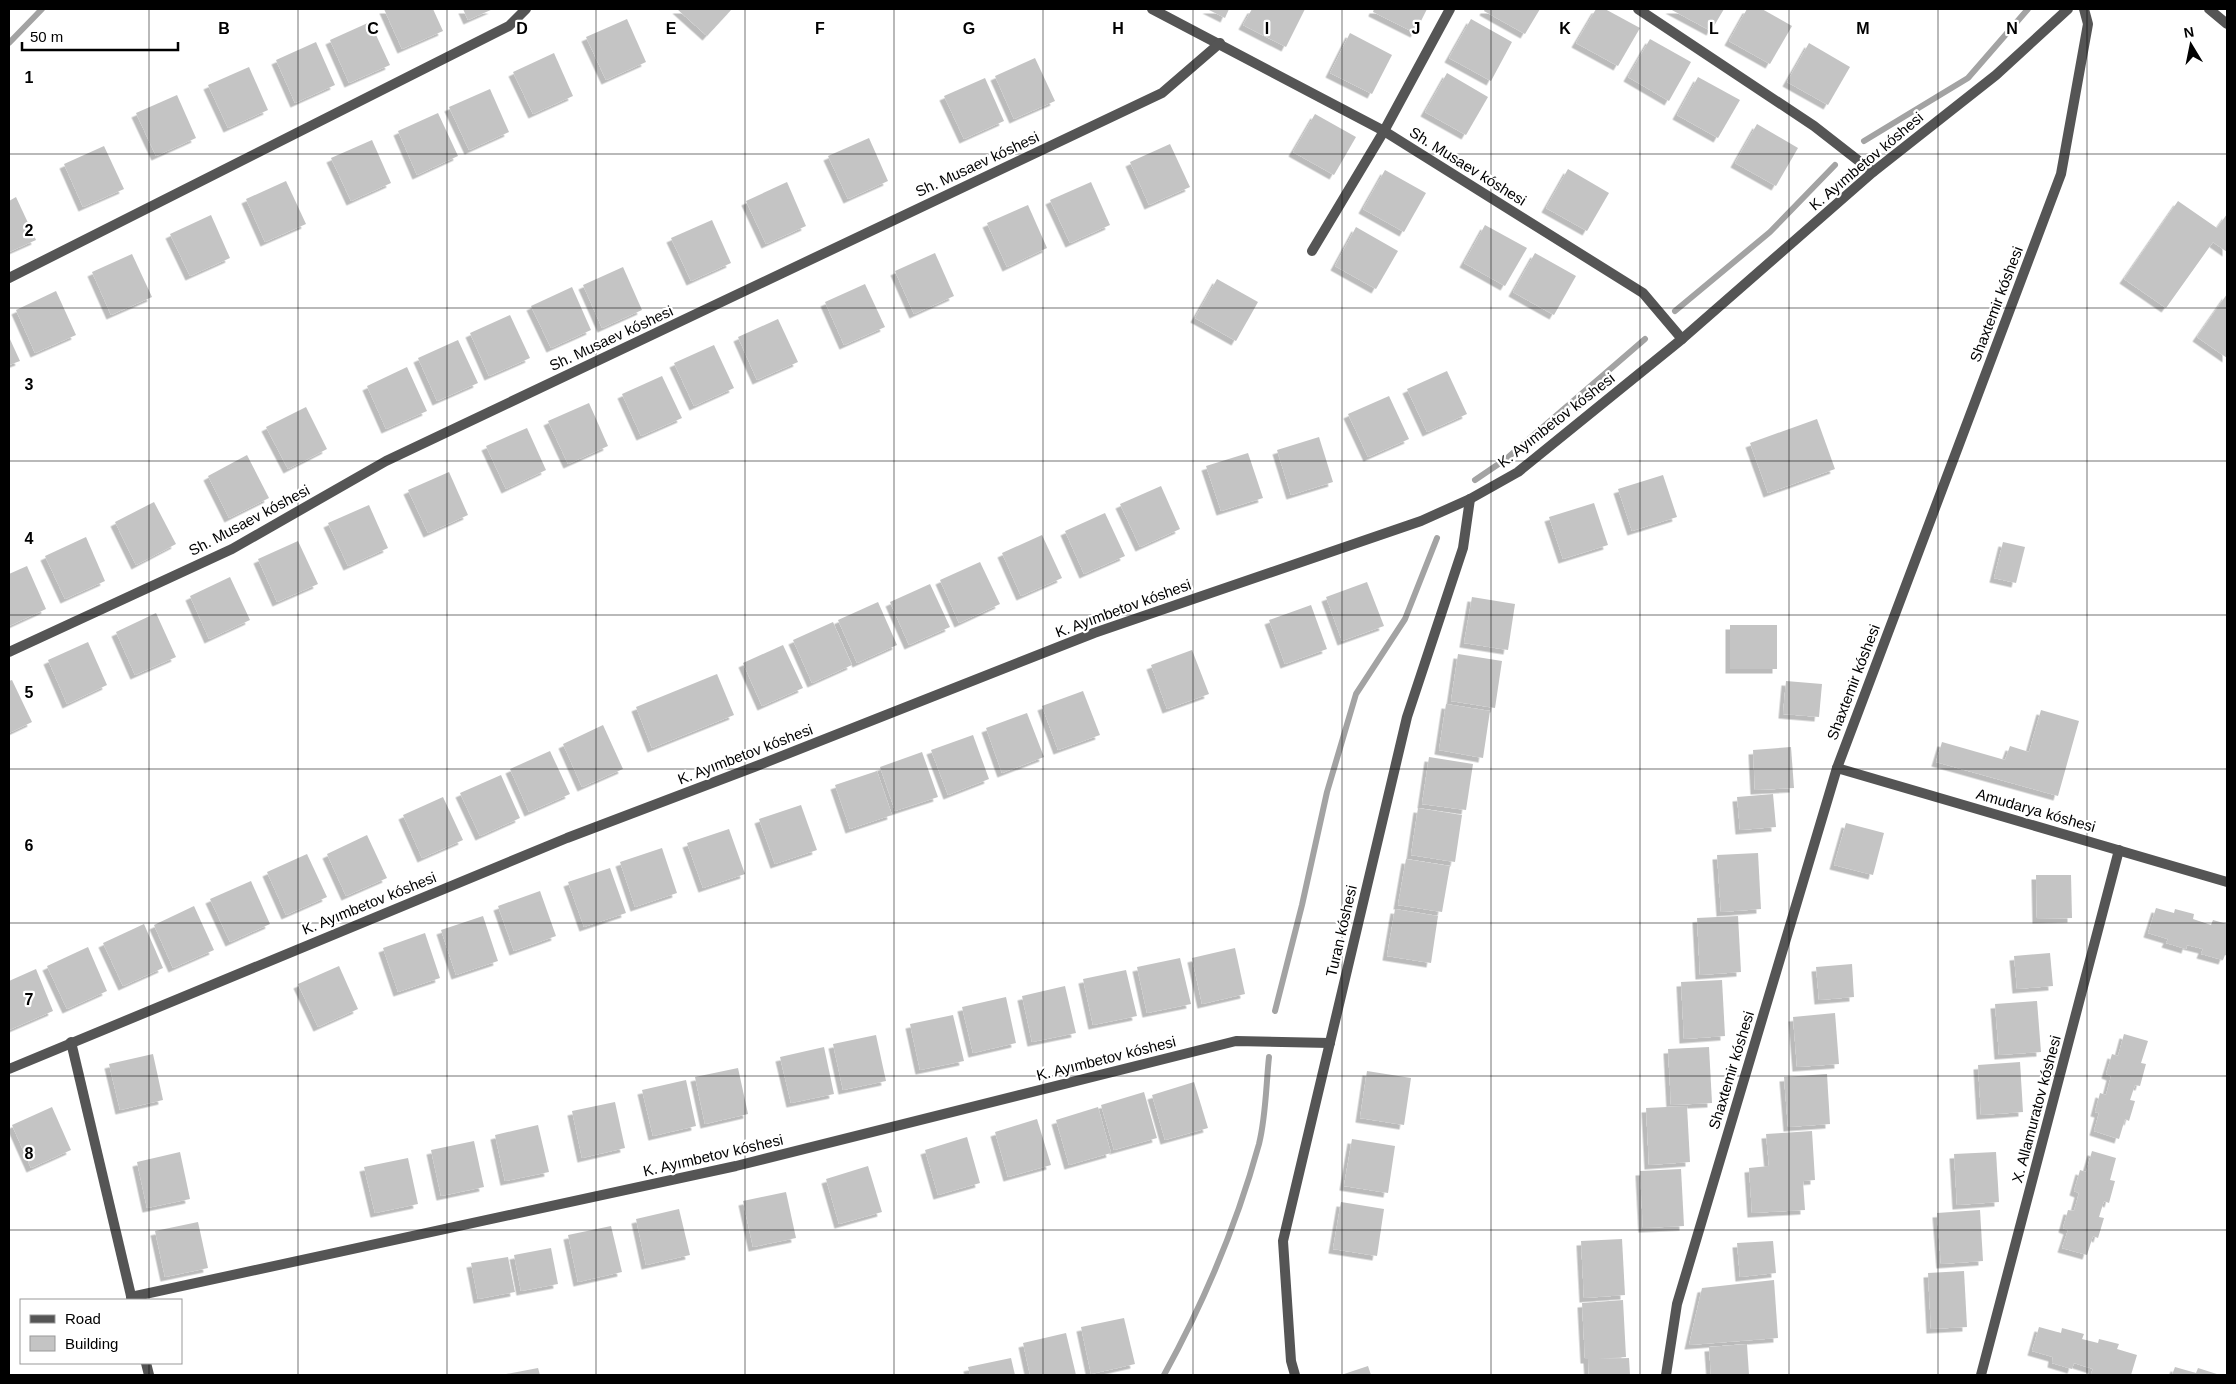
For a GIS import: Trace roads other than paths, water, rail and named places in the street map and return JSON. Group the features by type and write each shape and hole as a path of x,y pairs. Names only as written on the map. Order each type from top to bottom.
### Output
{"street":[{"path":"9,278 509,26 526,9"},
{"name":"Sh. Musaev kóshesi","path":"1152,9 1384,131 1643,293 1682,339"},
{"path":"1312,252 1384,131 1450,9"},
{"path":"1638,9 1814,126 1873,172"},
{"name":"K. Ayımbetov kóshesi","path":"9,1068 567,838 754,767 1094,633 1421,521 1470,499 1518,472 1682,339 1873,172 1996,75 2068,9"},
{"name":"Shaxtemir kóshesi","path":"1666,1375 1677,1304 1837,768 2061,174 2088,24 2084,9"},
{"path":"2209,9 2227,24"},
{"name":"Sh. Musaev kóshesi","path":"9,652 232,550 395,457 1162,93 1220,44"},
{"name":"Turan kóshesi","path":"1295,1375 1291,1361 1283,1241 1407,717 1463,548 1470,499"},
{"name":"Amudarya kóshesi","path":"1837,768 2227,882"},
{"name":"X. Allamuratov kóshesi","path":"1982,1375 2119,850"},
{"name":"K. Ayımbetov kóshesi","path":"71,1042 132,1298 736,1166 1236,1041 1330,1043"}],"waterway":[{"path":"9,43 42,9"},
{"path":"1864,141 1968,78 2028,9"},
{"path":"1675,311 1770,232 1835,165"},
{"path":"1475,480 1506,459 1645,339"},
{"path":"1275,1011 1302,905 1327,792 1356,694 1405,619 1437,538"},
{"path":"1164,1375 1206,1291 1230,1233 1250,1174 1261,1133 1269,1057"}]}
